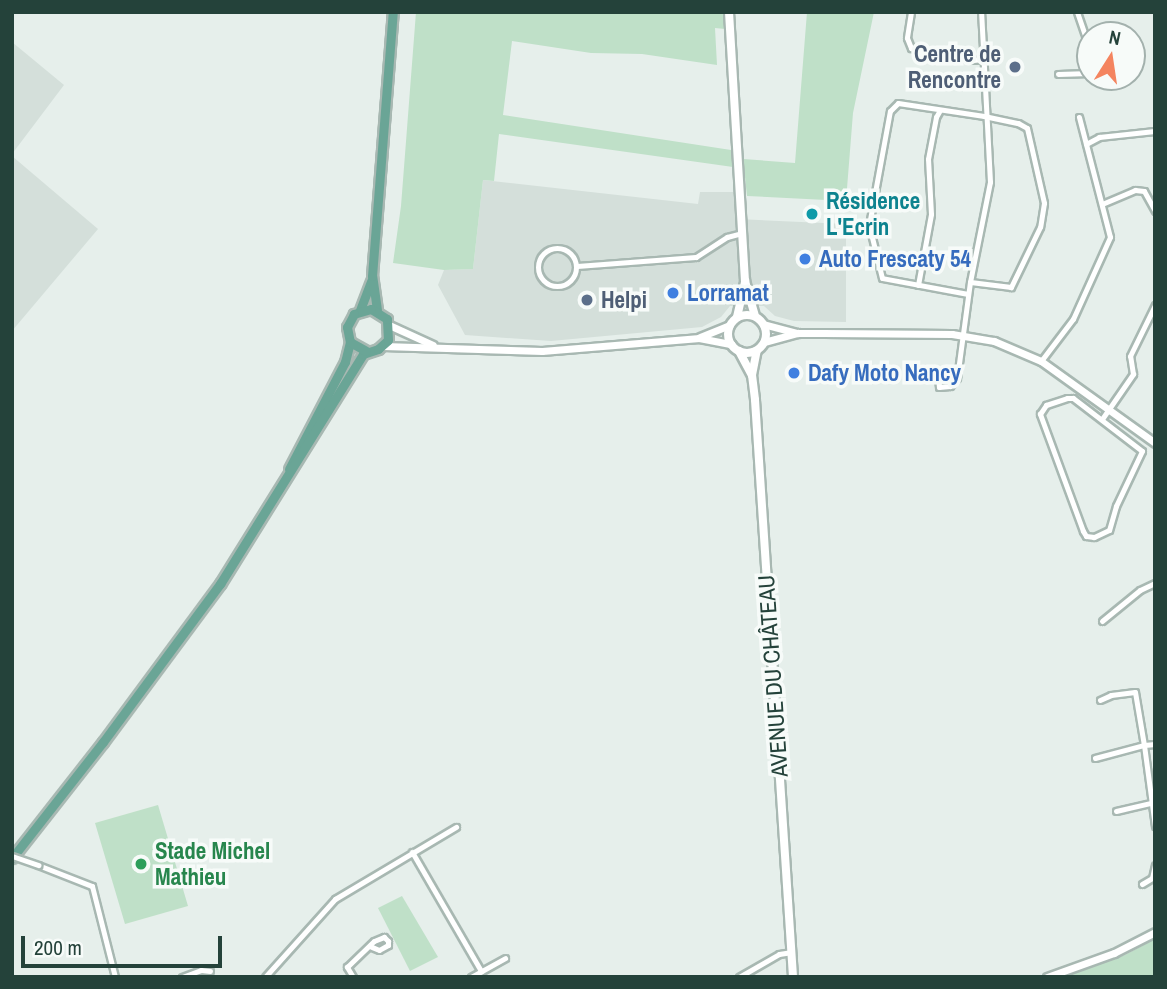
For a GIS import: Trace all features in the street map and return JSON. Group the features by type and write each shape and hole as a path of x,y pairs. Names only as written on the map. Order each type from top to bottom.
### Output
{"main road":[{"path":"12,857 186,631 244,548 366,351 383,345 390,332 389,325 377,310 372,276 393,12"},
{"path":"730,12 745,281 755,316 763,324 764,342 757,349 739,351 728,337 730,325 737,317 745,281"},
{"path":"279,490 345,362 350,342 347,335 349,320 360,310 372,276"},
{"path":"360,310 377,310"},
{"path":"737,317 755,316"},
{"path":"350,342 366,351"},
{"name":"AVENUE DU CHÂTEAU","path":"757,349 752,375 793,977"},
{"name":"AVENUE DU CHÂTEAU","path":"739,351 752,375"}],"street":[{"path":"911,12 908,46 962,58 984,59"},
{"path":"957,371 970,282 990,182 981,12"},
{"path":"1058,74 1076,73"},
{"path":"968,294 883,278 869,225 892,108 898,103 1018,123 1027,128 1044,203 1040,227 1011,287 970,282"},
{"path":"918,285 931,214 928,159 936,117 940,110"},
{"path":"1041,361 1073,319 1109,242 1079,117"},
{"path":"1086,144 1099,137 1155,131"},
{"path":"1102,204 1135,190 1144,191 1155,211"},
{"path":"576,266 696,257 727,237 742,233"},
{"path":"555,248 569,252 576,266 575,276 563,286 548,284 539,271 542,256 555,248"},
{"path":"1102,419 1133,374 1130,356 1155,305"},
{"path":"763,324 798,333 961,334 1006,345 1041,361 1155,443"},
{"path":"389,325 437,347"},
{"path":"699,338 730,325"},
{"path":"764,342 798,333"},
{"path":"383,345 542,351 699,338 731,344"},
{"path":"1070,398 1102,419 1142,452 1116,506 1110,530 1091,538 1083,531 1040,411 1046,405 1070,398"},
{"path":"1101,621 1139,590 1155,583"},
{"path":"1100,700 1111,695 1136,692 1155,825"},
{"path":"1095,758 1155,744"},
{"path":"1116,811 1152,803"},
{"path":"265,977 335,899 456,827"},
{"path":"412,852 481,971"},
{"path":"12,857 82,881 94,891 115,977"},
{"path":"1142,884 1152,878 1155,865"},
{"path":"1047,977 1127,947 1155,932"},
{"path":"353,977 347,967 372,947"},
{"path":"739,977 779,954 792,951"},
{"path":"471,977 505,958"},
{"path":"182,977 201,970 210,971"}],"shaded area":[{"path":"12,42 64,85 12,154"},
{"path":"12,156 98,229 12,331"},
{"path":"483,180 698,204 700,192 733,192 737,196 737,219 846,224 846,322 794,321 775,316 764,306 730,306 721,317 702,327 551,341 465,335 438,285 444,270 473,269"}],"green space":[{"path":"416,12 724,12 725,29 715,28 717,65 642,54 591,53 512,41 503,115 731,150 733,167 499,134 494,181 483,180 473,269 444,270 393,263 401,206"},
{"path":"807,12 874,12 853,113 846,201 747,196 743,159 795,163"},
{"name":"Stade Michel Mathieu","path":"158,805 188,906 125,924 95,823"},
{"path":"402,896 438,957 410,971 378,908"},
{"path":"1155,939 1155,977 1065,977 1125,955"}],"place":[{"name":"Centre de Rencontre","path":"1015,67"},
{"name":"Résidence L'Ecrin","path":"812,214"},
{"name":"Auto Frescaty 54","path":"805,259"},
{"name":"Lorramat","path":"673,293"},
{"name":"Helpi","path":"587,300"},
{"name":"Dafy Moto Nancy","path":"794,373"},
{"name":"Stade Michel Mathieu","path":"141,864"}]}
